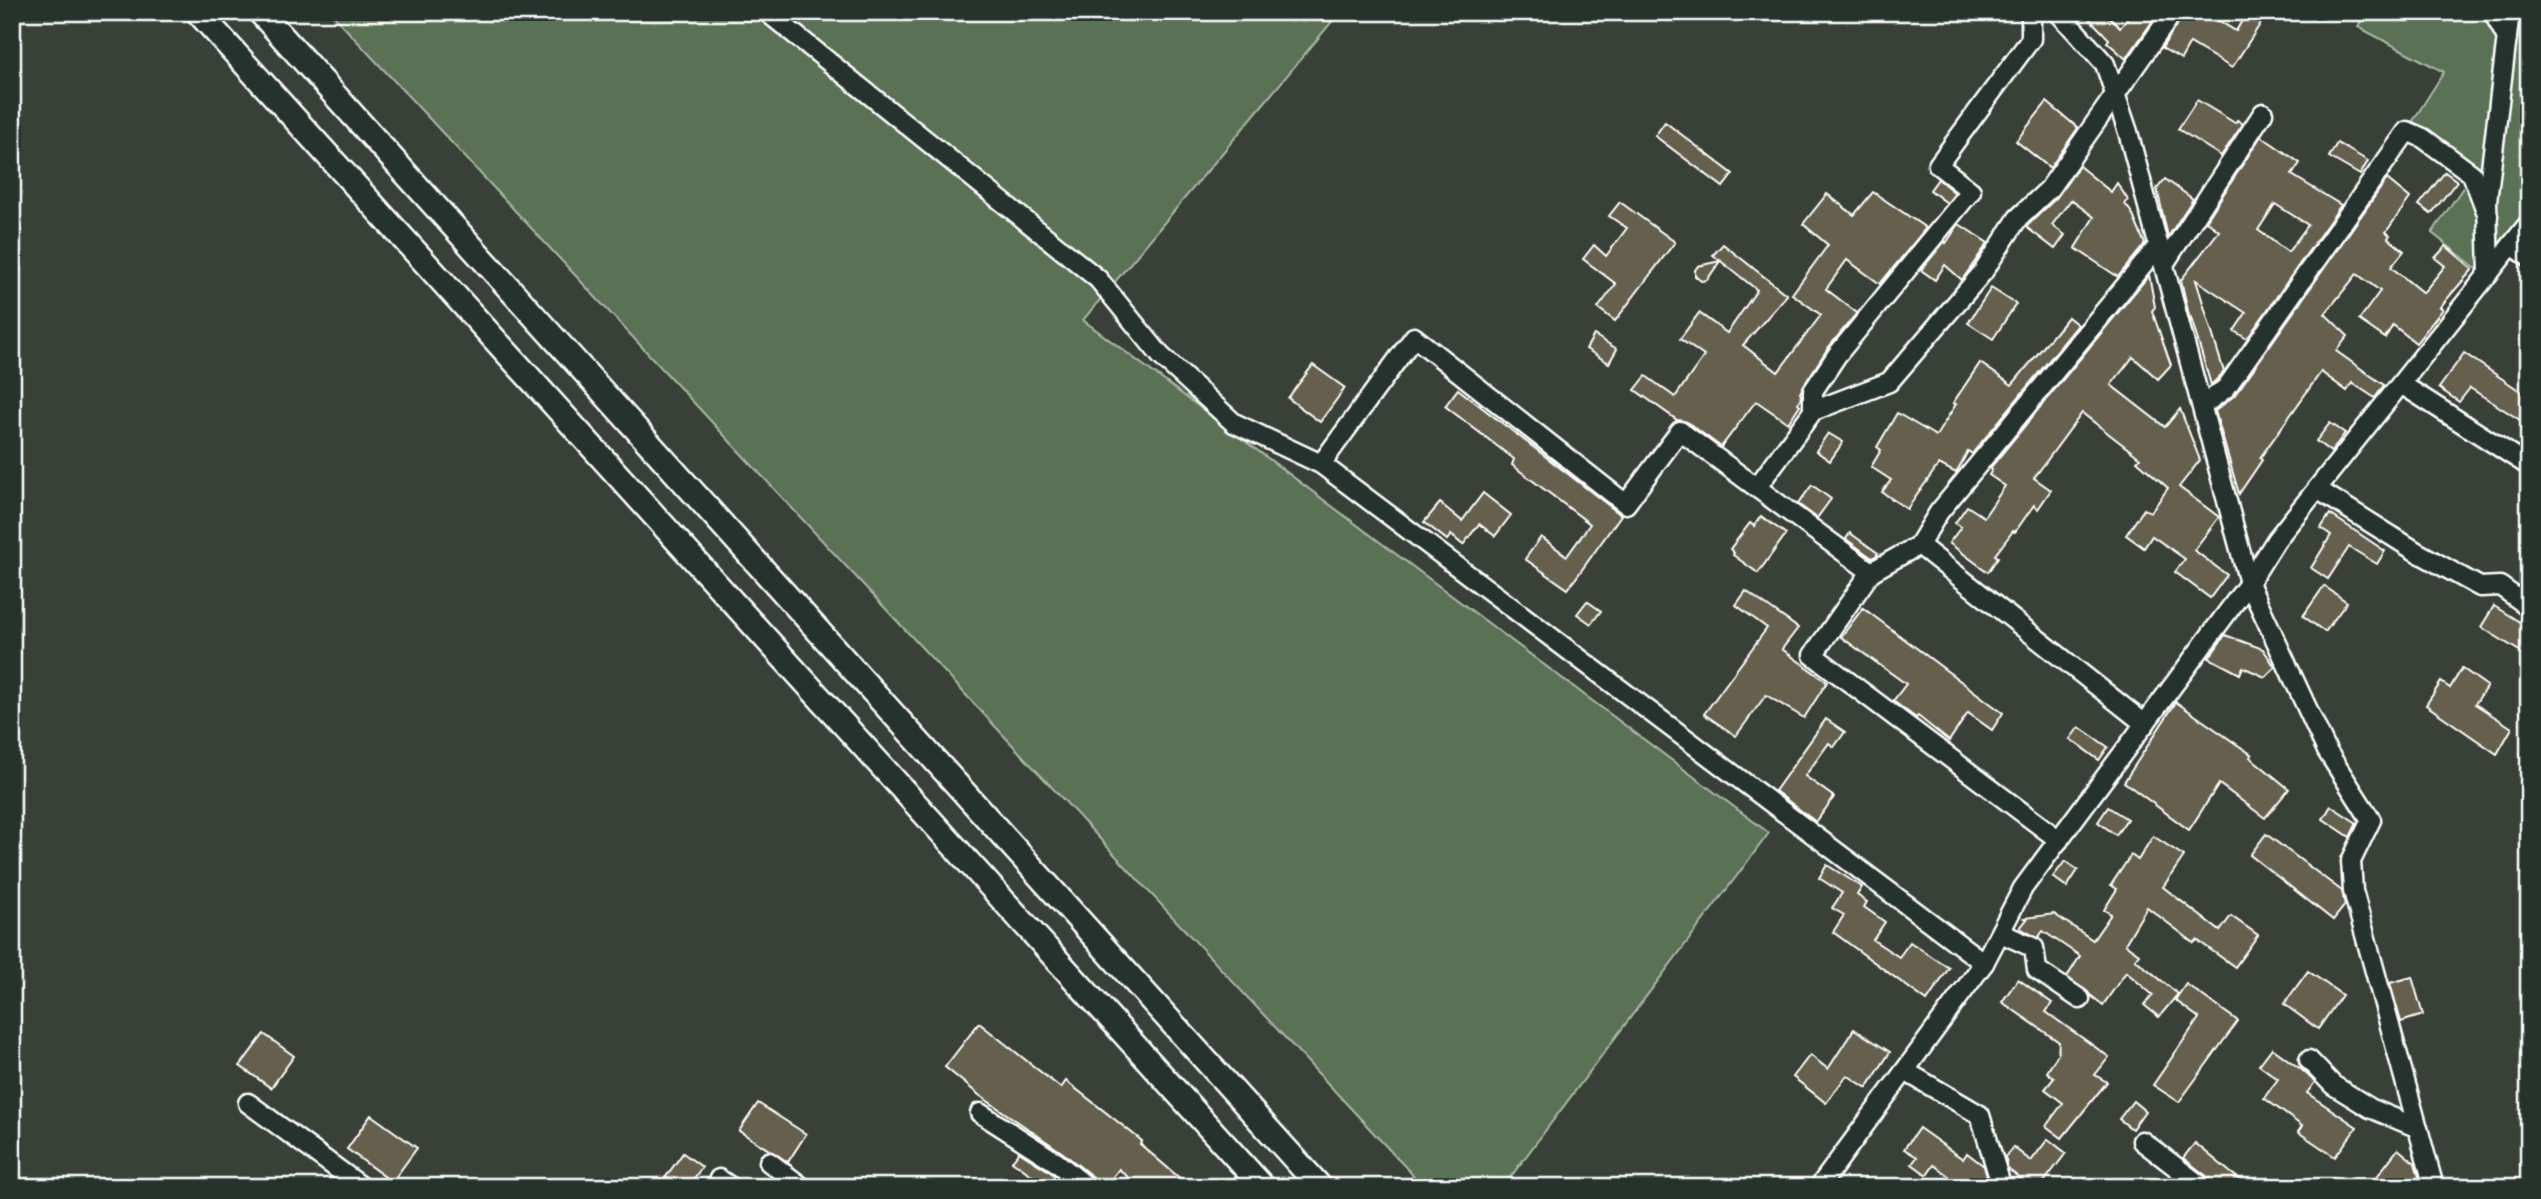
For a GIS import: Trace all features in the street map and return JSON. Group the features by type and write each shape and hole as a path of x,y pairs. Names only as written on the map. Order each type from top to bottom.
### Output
{"main road":[{"path":"198,12 1263,1187"},
{"path":"260,12 1320,1187"}],"street":[{"path":"767,12 1098,279 1161,356 1234,424 1321,464 1984,963"},
{"path":"1813,411 1812,391 1837,355 1971,191 1938,165 2031,39 2031,12"},
{"path":"2059,12 2105,64 2116,94 2249,583 2327,751 2371,820 2351,861 2354,891 2434,1187"},
{"path":"1757,487 1813,411 1889,382 1983,272 2018,218 2049,188 2173,12"},
{"path":"2493,12 2507,38"},
{"path":"2489,274 2488,216 2510,12"},
{"path":"2164,264 2263,113"},
{"path":"2202,406 2226,388 2407,131 2423,138 2472,174 2488,216"},
{"path":"1819,1187 1984,963 2023,888 2249,583 2276,540 2529,223"},
{"path":"2059,840 1813,655 1871,572 1919,545 1939,512 2158,245"},
{"path":"2512,245 2529,257"},
{"path":"1321,464 1414,337 1626,504 1680,431 1871,572"},
{"path":"2402,384 2529,466"},
{"path":"2317,489 2449,570 2480,587 2500,586 2529,607"},
{"path":"1919,545 2145,724"},
{"path":"2001,933 2034,948 2037,970 2080,999"},
{"path":"2309,1060 2333,1085 2361,1103 2418,1128"},
{"path":"1905,1071 1980,1115 1999,1178 1995,1187"},
{"path":"248,1103 362,1187"},
{"path":"980,1113 1056,1161 1087,1187"},
{"path":"2142,1141 2202,1187"},
{"path":"769,1162 802,1187"}],"green space":[{"path":"330,12 1340,12 1083,320 1769,833 1503,1187 1424,1187"},
{"path":"2365,12 2529,12 2529,209 2481,272 2432,233 2468,180 2404,135 2444,72 2358,27"}],"building":[{"path":"2083,12 2105,12 2120,28 2132,12 2159,12 2126,59 2107,42 2109,39"},
{"path":"2184,12 2204,12 2236,31 2247,12 2268,12 2232,68 2190,43 2181,59 2162,48"},
{"path":"2197,100 2235,123 2237,120 2243,124 2221,156 2178,129"},
{"path":"2047,102 2078,128 2050,168 2016,141"},
{"path":"1665,122 1733,174 1723,187 1655,136"},
{"path":"2261,136 2300,163 2292,175 2341,205 2247,339 2234,331 2246,313 2196,280 2224,372 2211,385 2191,318 2190,320 2181,280 2219,231 2206,221","holes":["2275,204 2308,225 2288,252 2258,230"]},
{"path":"2337,143 2368,161 2360,175 2329,157"},
{"path":"2079,166 2111,192 2117,183 2128,200 2125,204 2132,213 2145,244 2118,277 2075,248 2094,217 2071,200 2052,225 2065,235 2055,249 2026,227 2057,197"},
{"path":"2445,172 2457,181 2431,214 2419,205"},
{"path":"1938,179 1955,193 1947,203 1930,190"},
{"path":"2165,179 2193,199 2168,237 2157,189"},
{"path":"2387,179 2410,198 2386,232 2390,235 2388,238 2404,251 2391,267 2423,293 2445,266 2435,258 2446,246 2473,269 2440,307 2443,309 2416,343 2393,325 2385,338 2359,320 2380,291 2357,274 2325,314 2348,336 2336,351 2384,385 2375,398 2352,383 2347,391 2321,372 2260,458 2262,460 2239,494 2215,411 2235,395"},
{"path":"1873,192 1926,228 1880,284 1847,260 1826,289 1857,313 1828,348 1804,385 1800,393 1802,398 1798,403 1800,405 1788,423 1756,401 1721,447 1635,390 1646,376 1675,397 1704,356 1680,339 1699,313 1727,333 1757,290 1713,255 1723,244 1787,295 1743,345 1778,372 1821,315 1792,294 1828,245 1803,224 1827,194 1854,215"},
{"path":"1620,202 1675,242 1615,321 1598,308 1616,284 1583,259 1594,245 1606,256 1627,228 1609,216"},
{"path":"1959,224 1988,243 1962,280 1945,265 1935,280 1921,270"},
{"path":"1720,261 1707,280 1701,281 1695,276 1698,266"},
{"path":"2149,275 2155,307 2152,311 2171,365 2158,379 2133,357 2111,385 2165,427 2180,409 2200,460 2179,487 2219,517 2194,550 2227,575 2210,598 2175,572 2185,559 2152,536 2144,548 2126,535 2144,509 2151,512 2168,488 2137,461 2140,458 2082,413 2034,478 2051,490 2038,509 2034,505 2015,532 2013,531 1995,555 1998,557 1988,572 1949,543 1961,527 1955,523 1967,506 1984,517 2005,486 1989,475 1992,470 1990,468"},
{"path":"1991,288 2016,304 1993,339 1968,323"},
{"path":"2068,317 2078,325 1972,454 1968,451 1956,473 1939,464 1907,509 1882,492 1891,480 1871,467 1881,450 1877,447 1897,413 1936,436 1956,404 1953,403 1980,363 2012,385"},
{"path":"1594,335 1617,349 1609,363 1586,349"},
{"path":"2464,353 2529,397 2529,413 2523,422 2470,388 2459,402 2439,388"},
{"path":"1313,365 1345,388 1320,422 1288,398"},
{"path":"1458,389 1621,515 1568,589 1525,559 1541,537 1567,556 1590,524 1512,465 1514,459 1445,406"},
{"path":"2330,423 2345,433 2331,452 2316,441"},
{"path":"1828,433 1843,442 1830,461 1816,451"},
{"path":"1812,485 1831,499 1817,518 1798,504"},
{"path":"1483,493 1511,515 1495,536 1479,524 1463,545 1451,535 1447,540 1424,522 1440,503 1462,521"},
{"path":"2330,514 2385,551 2377,564 2349,547 2328,579 2311,568 2331,535 2321,528"},
{"path":"1761,516 1786,534 1758,573 1733,555 1730,549 1750,523 1754,526"},
{"path":"1850,533 1878,553 1876,556 1872,558 1846,539"},
{"path":"2324,586 2347,602 2325,632 2303,616"},
{"path":"1746,591 1798,628 1782,649 1827,682 1804,718 1766,695 1736,736 1704,714 1767,628 1736,605"},
{"path":"1587,601 1601,611 1591,624 1577,614"},
{"path":"2494,606 2529,628 2529,657 2481,627"},
{"path":"1863,608 2003,713 1992,730 1968,713 1949,741 1918,716 1916,718 1893,701 1906,684 1841,637"},
{"path":"2225,635 2263,649 2275,667 2265,677 2243,667 2240,674 2209,658"},
{"path":"2462,668 2487,686 2475,704 2512,728 2497,754 2426,705 2441,682 2450,688"},
{"path":"2176,702 2252,755 2250,757 2289,789 2265,818 2219,784 2189,830 2124,782"},
{"path":"1826,719 1845,732 1834,747 1829,743 1805,776 1834,797 1816,822 1775,791"},
{"path":"2079,727 2108,747 2099,760 2070,739"},
{"path":"2331,806 2357,823 2350,837 2323,819"},
{"path":"2108,807 2127,819 2116,835 2098,822"},
{"path":"2266,834 2342,891 2345,905 2333,920 2250,855"},
{"path":"2153,836 2184,856 2163,887 2220,931 2231,916 2258,935 2235,967 2197,940 2194,943 2147,907 2125,944 2139,954 2135,959 2178,994 2159,1017 2144,1005 2153,995 2126,972 2103,1005 2067,977 2080,956 2043,931 2038,938 2020,928 2027,919 2025,918 2054,914 2093,940 2111,914 2104,910 2117,889 2111,885 2131,855 2138,860"},
{"path":"2065,861 2078,870 2067,887 2053,877"},
{"path":"1827,865 1862,887 1857,895 1867,902 1864,907 1885,922 1873,940 1899,957 1910,942 1949,968 1927,1001 1833,932 1844,915 1832,908 1842,893 1819,878"},
{"path":"2308,971 2342,995 2318,1029 2284,1004"},
{"path":"2412,977 2423,1015 2401,1022 2390,983"},
{"path":"2018,979 2052,1003 2046,1012 2109,1057 2095,1075 2107,1082 2062,1138 2046,1126 2063,1103 2045,1089 2054,1078 2047,1072 2058,1054 2059,1042 2002,1002"},
{"path":"2186,984 2238,1021 2179,1102 2153,1085 2199,1018 2175,1000"},
{"path":"979,1023 1061,1088 1066,1081 1142,1141 1140,1144 1190,1187 1139,1187 1119,1169 1105,1187 1098,1187 1094,1178 1063,1153 979,1095 945,1067"},
{"path":"1854,1029 1890,1052 1867,1088 1847,1075 1826,1103 1793,1077 1810,1055 1828,1069"},
{"path":"264,1034 294,1056 271,1088 240,1066"},
{"path":"2272,1048 2315,1082 2307,1093 2357,1127 2335,1157 2298,1132 2302,1126 2264,1098 2278,1079 2259,1065"},
{"path":"2133,1101 2145,1111 2132,1129 2119,1119"},
{"path":"758,1103 806,1134 788,1162 739,1131"},
{"path":"371,1115 417,1148 392,1182 347,1149"},
{"path":"1919,1128 1963,1159 1967,1153 1984,1166 1987,1177 1982,1187 1963,1187 1934,1165 1927,1175 1912,1164 1917,1157 1904,1149"},
{"path":"2048,1139 2066,1153 2040,1187 2031,1187 2008,1169 2005,1157 2013,1147 2031,1161"},
{"path":"2195,1143 2250,1187 2213,1187 2209,1178 2183,1158"},
{"path":"2398,1149 2415,1163 2422,1187 2369,1187"},
{"path":"1019,1152 1069,1187 1048,1187 1012,1161"},
{"path":"683,1153 702,1167 688,1187 676,1187 665,1178"}]}
